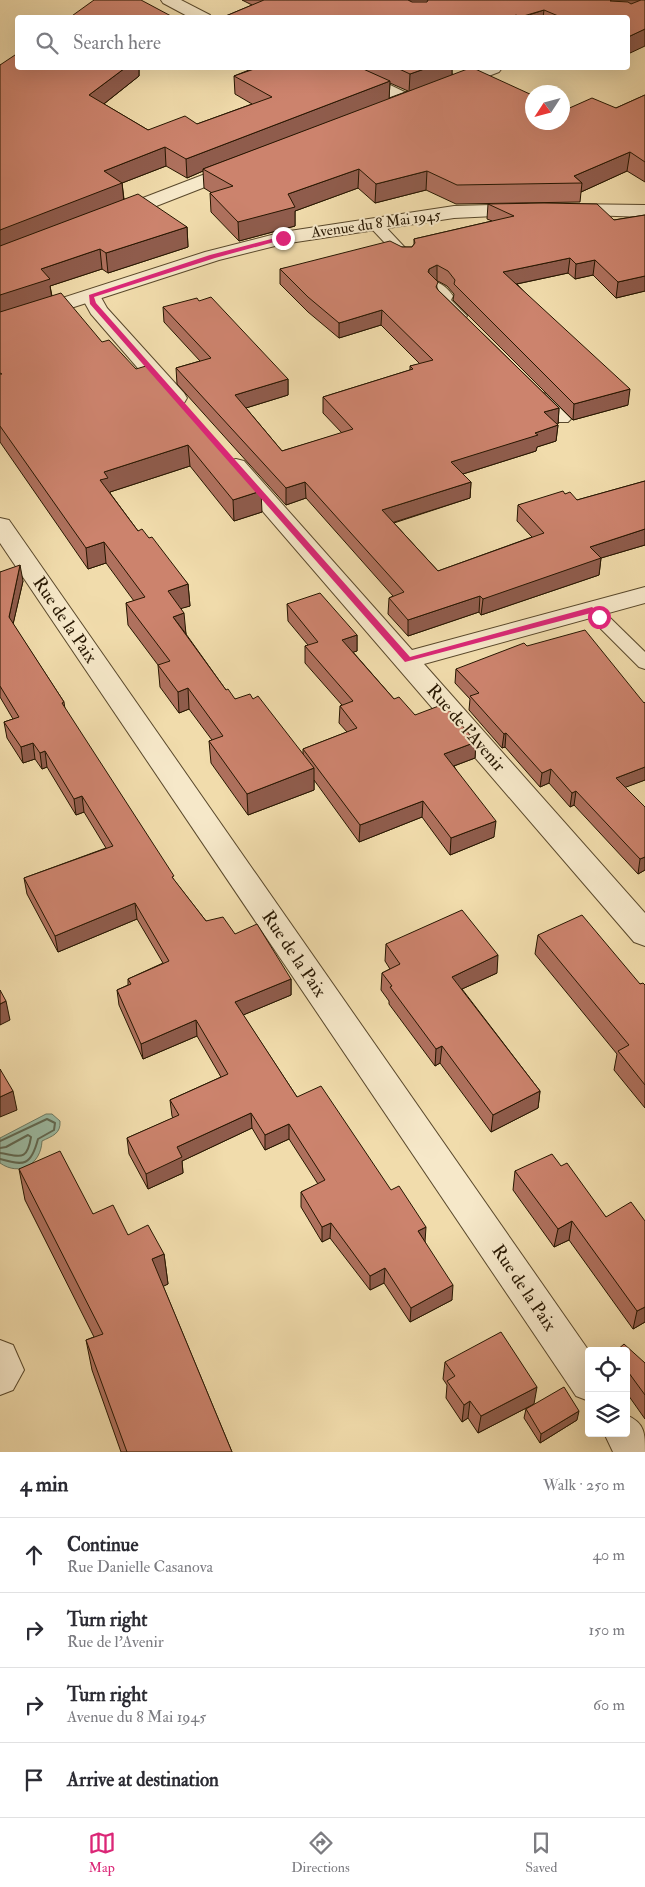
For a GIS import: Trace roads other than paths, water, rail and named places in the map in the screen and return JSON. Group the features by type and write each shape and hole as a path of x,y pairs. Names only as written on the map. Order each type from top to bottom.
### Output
{"street":[{"path":"169,0 198,15"},
{"path":"349,70 422,96"},
{"path":"388,109 487,70"},
{"path":"100,221 254,161"},
{"name":"Avenue du 8 Mai 1945","path":"0,325 212,256 274,240 454,212 547,210 645,211"},
{"path":"91,296 98,310 190,414"},
{"name":"Rue de l'Avenir","path":"224,452 408,660 645,934"},
{"name":"Rue de la Paix","path":"0,525 585,1377"},
{"path":"408,660 645,595"},
{"path":"0,1358 5,1370 0,1377"},
{"path":"627,1437 636,1452"}],"lane":[{"path":"374,224 406,257"},
{"path":"436,286 446,296 444,301 472,329"},
{"path":"528,385 564,420"},
{"path":"592,610 645,663"}],"water":[{"path":"46,1114 52,1114 60,1121 59,1129 55,1134 42,1141 41,1149 34,1162 28,1166 15,1169 0,1163 0,1138"}]}
